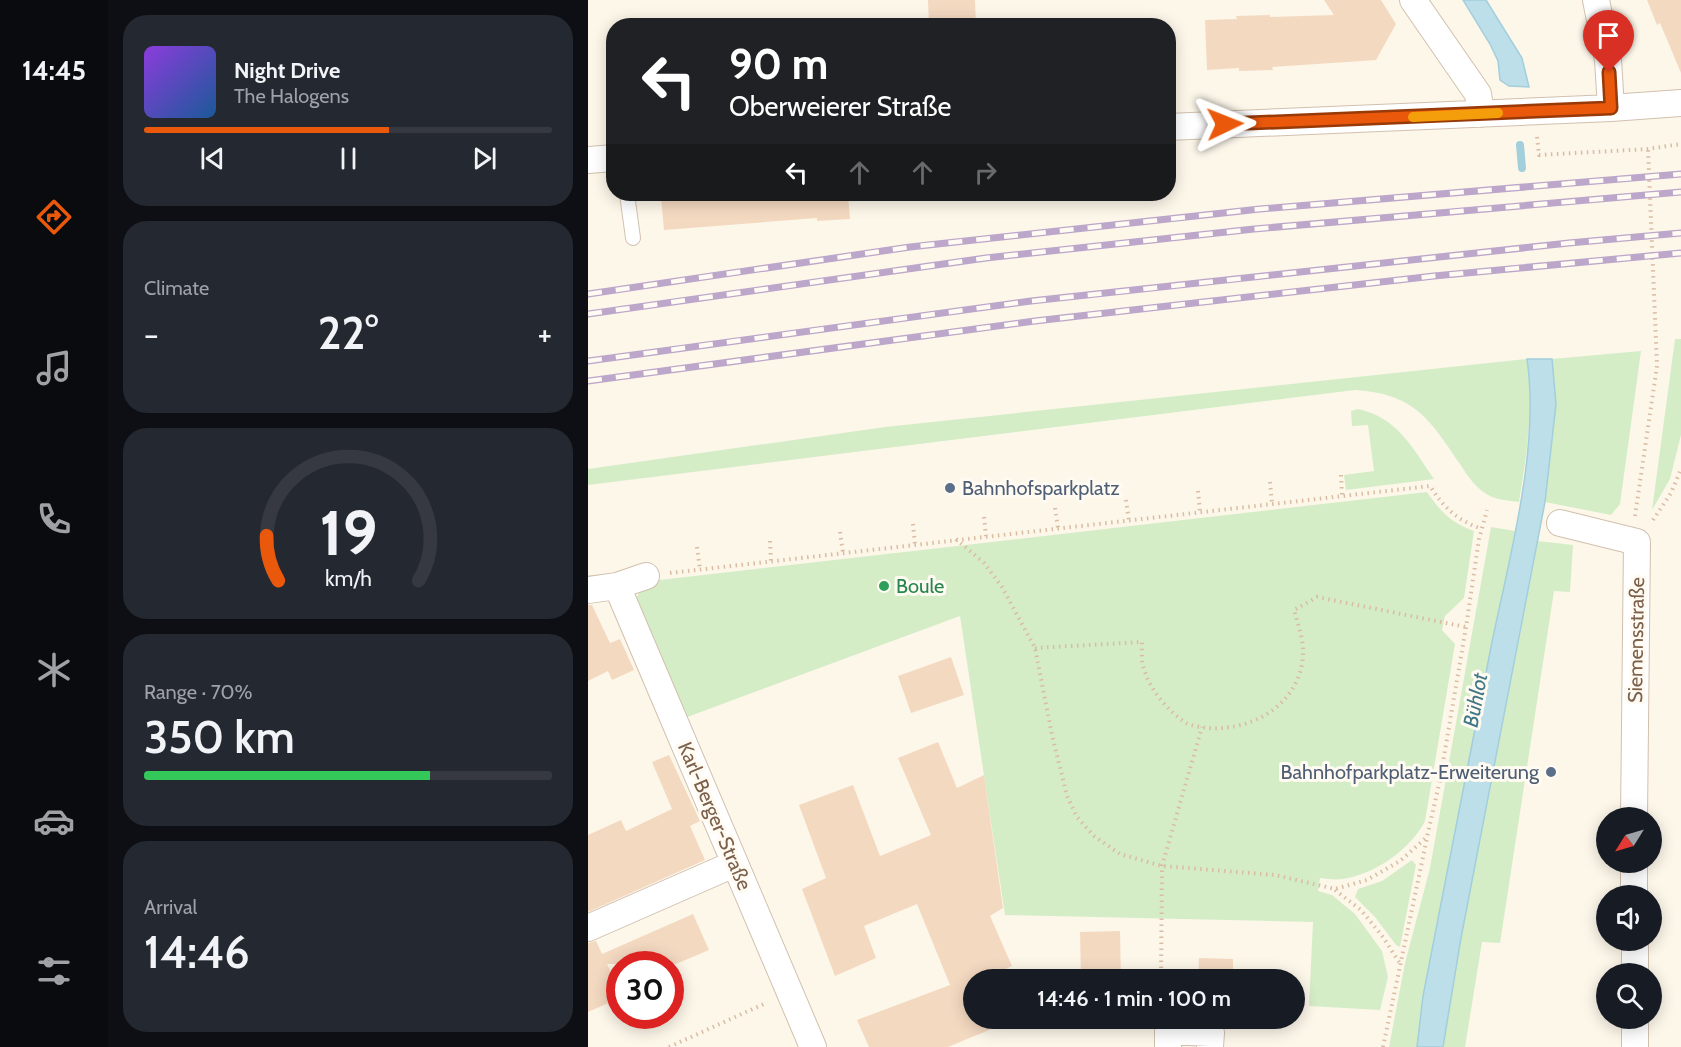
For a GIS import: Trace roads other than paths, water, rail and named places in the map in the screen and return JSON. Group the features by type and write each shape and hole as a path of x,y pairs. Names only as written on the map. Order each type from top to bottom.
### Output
{"street":[{"path":"1413,0 1478,94 1481,114"},
{"path":"1596,0 1608,60 1611,108"},
{"path":"1176,127 1611,108 1681,102"},
{"path":"588,160 606,159"},
{"name":"Siemensstraße","path":"1560,523 1634,541 1634,807"},
{"name":"Karl-Berger-Straße","path":"588,590 631,578 734,864 813,1047"},
{"path":"588,928 734,864"},
{"path":"1635,1029 1635,1047"},
{"path":"1168,1047 1168,1031 1210,1033 1210,1047"}],"lane":[{"path":"628,201 633,238"}],"water":[{"path":"1463,0 1486,0 1522,58 1529,87 1509,86 1500,80 1498,61"},
{"path":"1527,359 1552,359 1556,404 1545,502 1461,938 1443,1047 1417,1047 1423,996 1521,501 1530,428"}],"waterway":[{"name":"Bühlot","path":"1520,145 1522,168"}],"railway":[{"path":"588,294 910,247 1260,209 1681,174"},
{"path":"588,314 986,258 1254,229 1681,192"},
{"path":"588,361 1031,301 1681,233"},
{"path":"588,381 1035,321 1434,276 1681,253"}],"place":[{"name":"Bahnhofsparkplatz","path":"950,488"},
{"name":"Boule","path":"884,586"},
{"name":"Bahnhofparkplatz-Erweiterung","path":"1551,772"}]}
